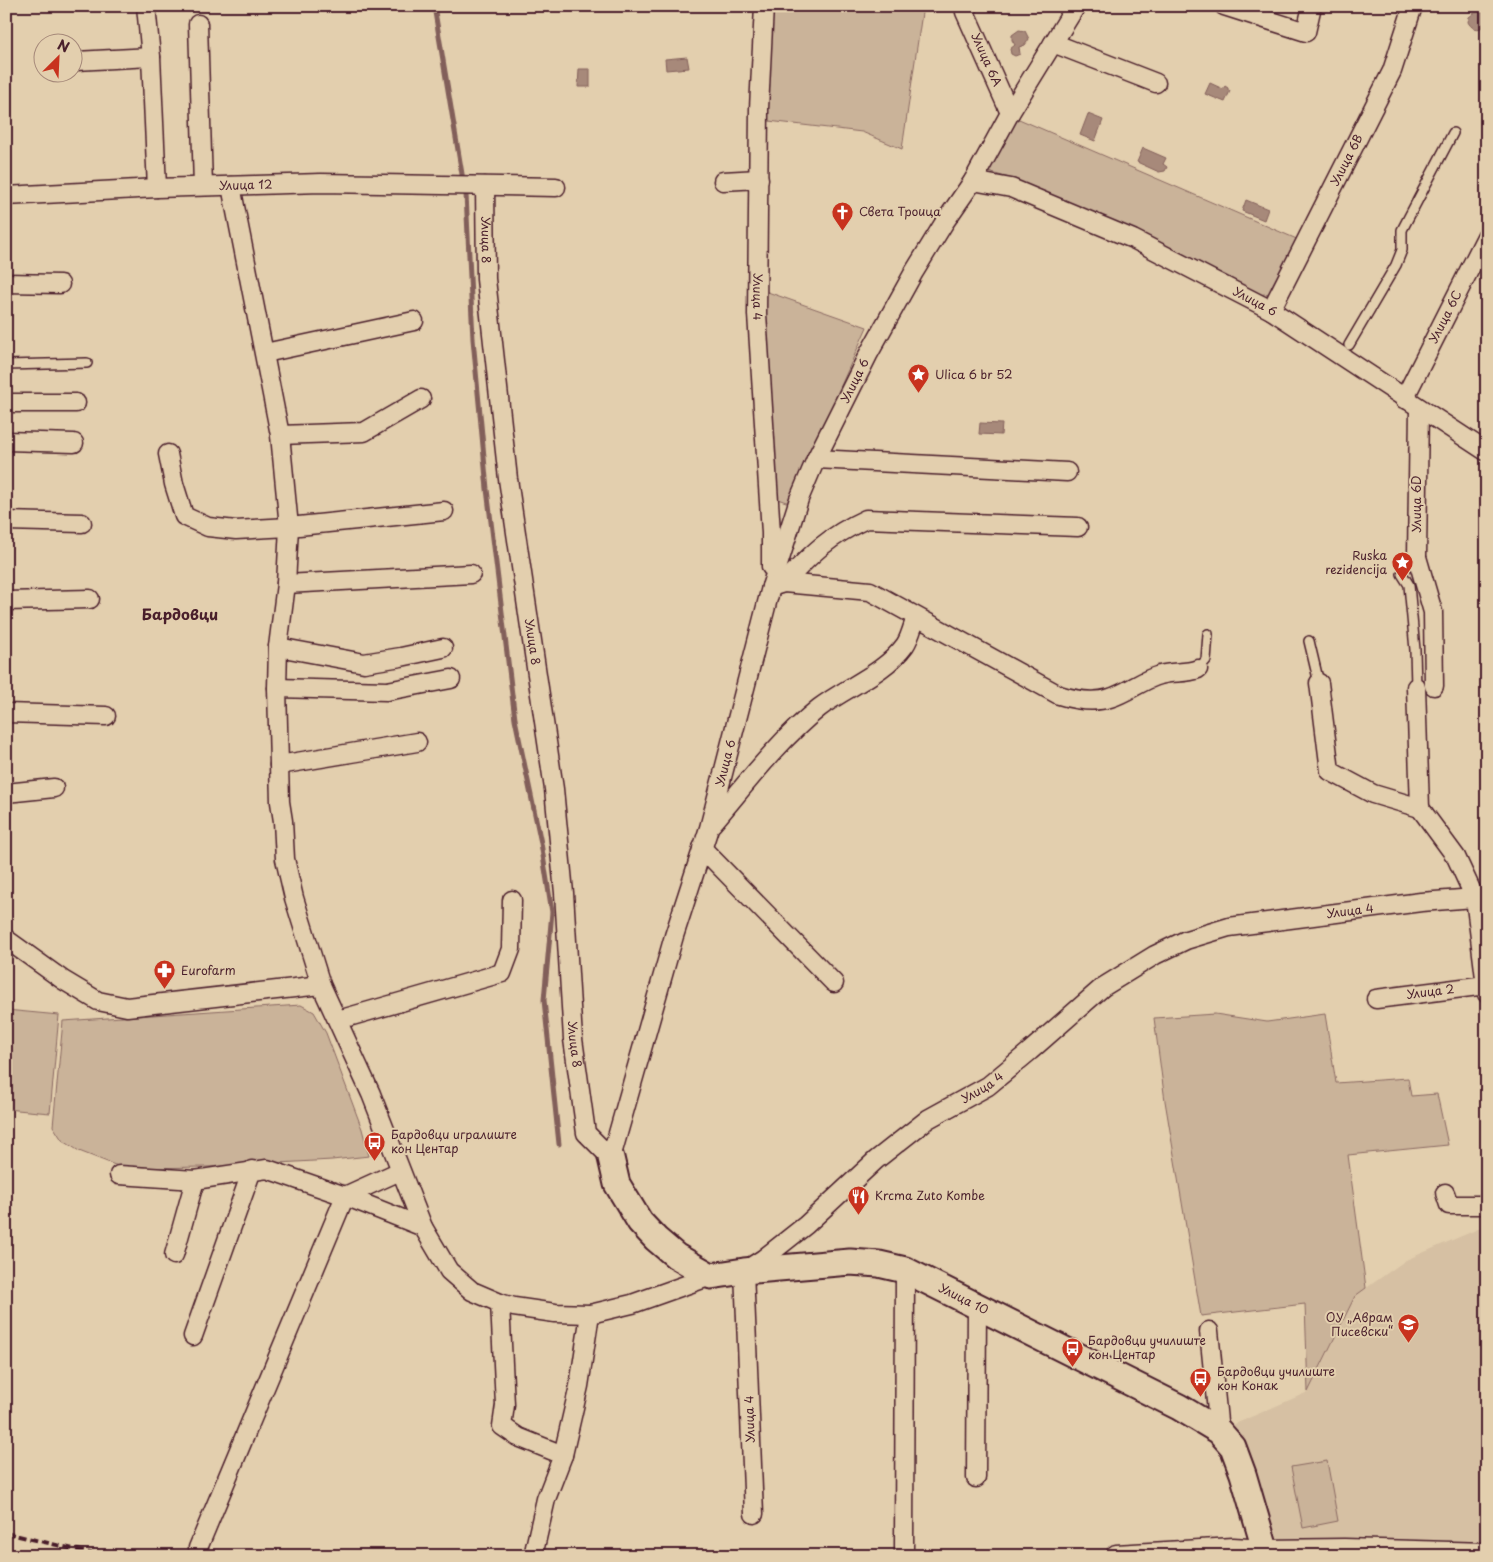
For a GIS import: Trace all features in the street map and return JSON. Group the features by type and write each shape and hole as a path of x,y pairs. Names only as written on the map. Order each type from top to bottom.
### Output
{"street":[{"path":"146,6 151,57 157,188"},
{"name":"Улица 4","path":"764,6 758,109 757,314 771,525 777,585"},
{"name":"Улица 6A","path":"968,6 965,12 1010,114"},
{"path":"974,181 1010,114 1076,6"},
{"path":"1224,6 1306,32 1312,6"},
{"name":"Улица 6B","path":"1271,310 1392,71 1413,6"},
{"path":"198,24 203,186"},
{"path":"1053,43 1156,83"},
{"path":"82,61 151,57"},
{"path":"724,181 759,179"},
{"name":"Улица 6","path":"611,1158 674,936 709,828 777,585 787,533 816,459 868,355 914,272 944,223 974,181 1011,188 1124,236 1271,310 1487,452"},
{"name":"Улица 12","path":"6,196 203,186 321,183 485,186"},
{"path":"231,186 280,435 290,527 286,584 278,647 277,688 279,765 285,859 294,898 321,986 371,1094 423,1227 449,1272 472,1291 500,1304 514,1308 555,1313 590,1314 632,1304 712,1276"},
{"path":"485,186 556,186"},
{"name":"Улица 8","path":"485,186 486,279 508,479 554,789 564,893 573,1039 586,1133 611,1158"},
{"name":"Улица 6C","path":"1404,398 1487,235"},
{"path":"6,283 60,284"},
{"path":"265,353 414,321"},
{"path":"280,435 364,432 421,399"},
{"path":"6,403 76,403"},
{"name":"Улица 6D","path":"1419,408 1417,557 1433,612 1434,686"},
{"path":"6,441 74,443"},
{"path":"168,454 174,484 184,516 208,527 236,530 290,527 444,511"},
{"path":"816,459 1067,472"},
{"path":"777,585 813,552 843,529 866,519 1078,527"},
{"path":"6,521 82,523"},
{"path":"286,584 471,574"},
{"path":"777,585 870,591 1060,695 1075,700 1110,698 1157,676 1198,669"},
{"path":"6,601 90,599"},
{"path":"709,828 775,750 819,708 869,677 906,644 916,617"},
{"path":"278,647 364,663 443,648"},
{"path":"277,688 387,691 451,679"},
{"path":"1319,683 1330,771 1373,794 1420,808"},
{"path":"1416,687 1420,808 1456,857 1481,896"},
{"path":"6,713 106,716"},
{"path":"279,765 416,742"},
{"path":"6,792 54,788"},
{"path":"702,848 834,983"},
{"name":"Улица 4","path":"754,1514 744,1271 763,1259 806,1225 876,1160 928,1120 988,1086 1103,987 1155,955 1186,940 1229,927 1481,896"},
{"name":"Улица 2","path":"1376,999 1486,990 1481,896"},
{"path":"338,1020 502,973 511,949 512,900"},
{"path":"6,939 63,980 98,1002 127,1007 321,986"},
{"path":"611,1158 618,1184 640,1222 676,1256 712,1276"},
{"path":"119,1175 195,1180 268,1169 345,1196 423,1227"},
{"path":"193,1336 252,1170"},
{"path":"198,1548 345,1196 400,1171"},
{"path":"174,1255 195,1180"},
{"path":"1446,1193 1449,1204 1487,1205"},
{"name":"Улица 10","path":"712,1276 744,1271 850,1262 880,1264 905,1270 977,1305 1179,1407 1219,1432 1233,1447 1266,1552"},
{"path":"904,1552 905,1270"},
{"path":"500,1304 505,1405 502,1426 518,1437 563,1455"},
{"path":"976,1478 977,1305"},
{"path":"533,1556 546,1500 563,1455 579,1386 590,1314"},
{"path":"1209,1331 1219,1432"},
{"path":"1116,1556 1116,1554 1233,1547 1266,1552 1344,1548 1487,1552"}],"lane":[{"path":"1349,345 1396,265 1402,250 1402,230 1454,133"},
{"path":"6,364 87,363"},
{"path":"1402,574 1409,585 1415,650 1416,687"},
{"path":"1198,669 1206,660 1208,634"},
{"path":"1309,641 1319,683"}],"shaded area":[{"path":"767,6 923,6 902,149 862,132 760,120"},
{"path":"1479,6 1487,6 1487,16 1481,28 1475,29 1468,22 1469,17 1477,11"},
{"path":"1019,30 1025,31 1029,39 1025,45 1019,47 1020,54 1015,56 1011,54 1010,49 1015,45 1012,35"},
{"path":"687,57 689,68 666,70 665,59"},
{"path":"579,69 590,69 590,87 578,87"},
{"path":"1210,83 1223,89 1225,86 1228,88 1230,91 1225,102 1205,94"},
{"path":"1088,114 1103,120 1095,141 1080,135"},
{"path":"1012,116 1299,240 1270,293 1259,295 1016,180 985,171"},
{"path":"1143,148 1166,158 1163,164 1167,167 1165,171 1159,172 1137,162"},
{"path":"1246,200 1268,209 1264,220 1242,211"},
{"path":"762,290 867,327 789,503 772,497"},
{"path":"980,423 1002,424 1001,435 979,434"},
{"path":"301,1005 314,1012 326,1033 362,1129 369,1156 207,1167 138,1168 115,1165 79,1151 62,1140 53,1126 63,1021"},
{"path":"6,1010 59,1015 50,1113 6,1109"},
{"path":"1215,1014 1267,1022 1325,1014 1336,1083 1408,1078 1411,1096 1437,1094 1448,1145 1348,1155 1366,1288 1355,1296 1308,1392 1305,1304 1201,1316 1165,1101 1154,1018"},
{"name":"ОУ „Аврам Писевски“","path":"1485,1226 1487,1245 1487,1543 1269,1546 1228,1427 1308,1392 1355,1296 1406,1260"},
{"path":"1327,1461 1338,1521 1303,1528 1291,1467"}],"waterway":[{"path":"434,6 463,180"},
{"path":"466,194 473,339 487,489 515,719 541,843 552,912 544,1000 559,1144"}],"railway":[{"path":"6,1533 103,1556"}],"place":[{"name":"Света Троица","path":"843,231"},
{"name":"Ulica 6 br 52","path":"919,394"},
{"name":"Ruska rezidencija","path":"1403,582"},
{"name":"Eurofarm","path":"165,990"},
{"name":"Бардовци игралиште кон Центар","path":"375,1161"},
{"name":"Krcma Zuto Kombe","path":"859,1215"},
{"name":"ОУ „Аврам Писевски“","path":"1409,1344"},
{"name":"Бардовци училиште кон Центар","path":"1072,1367"},
{"name":"Бардовци училиште кон Конак","path":"1201,1398"}],"district":[{"name":"Бардовци","path":"180,615"}]}
